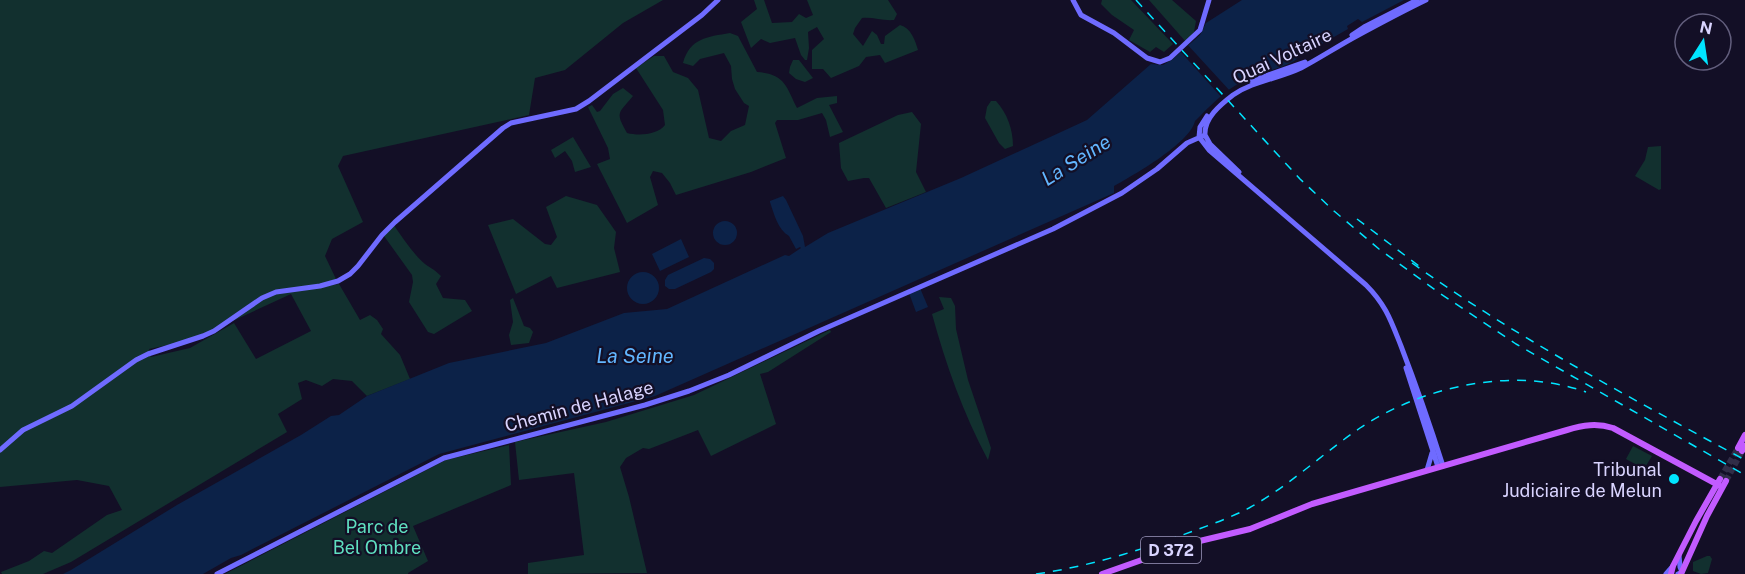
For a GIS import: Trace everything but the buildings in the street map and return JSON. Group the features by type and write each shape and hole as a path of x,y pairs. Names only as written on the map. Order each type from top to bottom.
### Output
{"main road":[{"name":"D 372","path":"1102,574 1187,544 1258,526 1312,504 1567,430 1598,425 1613,428 1721,483"},
{"path":"1742,449 1745,435"},
{"path":"1671,574 1696,521 1721,483"},
{"path":"1681,574 1721,483"}],"street":[{"path":"0,450 23,430 72,406 148,354 214,331 262,298 276,292 320,286 338,281 350,274 395,222 503,128 511,123 567,112 583,105 718,0"},
{"path":"1073,0 1081,15 1114,33 1147,58 1156,62 1164,61 1200,30 1209,0"},
{"name":"Quai Voltaire","path":"1202,136 1200,127 1207,116 1223,99 1237,89 1259,78 1304,63 1417,0"},
{"name":"Quai Voltaire","path":"1018,244 1053,229 1122,193 1157,169 1187,143 1202,136 1207,121 1214,112 1240,90 1298,69 1426,0"},
{"path":"1202,136 1209,150 1373,292 1388,312 1406,357 1441,466"},
{"name":"Chemin de Halage","path":"217,574 444,458 578,424 689,391 1018,244"},
{"path":"1402,349 1432,451 1441,466"},
{"path":"1427,470 1432,451"},
{"path":"1679,555 1681,574"},
{"path":"1666,574 1673,566"}],"green space":[{"path":"0,0 663,0 623,23 565,70 535,78 529,115 343,156 338,166 363,222 332,239 325,256 336,279 306,290 339,284 360,320 370,315 377,320 383,329 381,334 400,355 410,379 367,396 352,381 333,379 322,386 306,380 298,383 302,399 278,414 287,432 71,562 43,574 2,574 1,572 29,561 44,551 52,553 107,515 122,510 109,486 77,480 0,487","holes":["291,294 311,331 256,359 234,323 190,348 151,357 149,349 182,342 213,330"]},
{"path":"754,0 764,0 772,23 792,22 799,14 806,18 813,15 807,0 888,0 897,14 894,20 862,18 853,34 863,46 872,31 877,35 881,44 884,44 885,36 900,25 910,32 918,50 885,63 880,55 866,57 859,66 831,78 823,69 812,69 812,50 824,39 817,27 808,32 807,60 801,55 795,38 770,43 761,39 751,48 741,22 757,9"},
{"path":"1102,0 1131,0 1173,44 1164,52 1156,47 1150,52 1129,40 1134,30 1112,15 1101,4"},
{"path":"1149,0 1172,0 1196,21 1194,32 1186,42"},
{"path":"730,33 738,36 757,72 774,75 783,82 797,108 817,98 837,96 837,103 829,105 843,132 830,137 822,113 798,120 777,120 775,123 786,158 751,172 676,195 662,173 653,171 650,177 658,205 627,223 597,164 610,159 608,148 588,107 592,105 597,112 600,111 613,94 623,88 633,96 620,113 627,133 648,134 662,128 665,125 663,110 636,68 654,56 664,56 673,72 688,78 698,90 709,138 721,141 731,131 745,125 749,106 744,103 735,89 731,66 724,53 700,59 693,66 683,63 690,48 700,40"},
{"path":"793,60 799,60 813,78 805,82 789,73"},
{"path":"991,101 996,101 1006,116 1011,127 1013,146 1005,149 999,143 985,118"},
{"path":"912,112 921,124 916,172 926,192 886,208 869,178 848,181 841,168 839,143 898,115"},
{"path":"573,137 591,167 575,172 572,161 565,151 555,158 551,150"},
{"path":"1661,146 1661,189 1659,190 1635,176 1645,160 1648,147"},
{"path":"566,196 597,205 616,232 614,248 620,272 557,288 551,276 516,294 488,225 513,219 545,244 551,245 557,237 546,207"},
{"path":"393,224 416,255 441,276 436,284 443,298 465,300 472,311 434,334 428,332 409,302 412,275 384,236"},
{"path":"939,297 951,298 955,306 956,329 968,380 991,448 988,460 963,407 937,333 932,314 944,309"},
{"path":"513,298 524,326 533,332 529,343 511,345 509,335 513,322 510,300"},
{"path":"830,330 831,332 768,372 760,374 776,424 711,456 698,430 649,449 643,448 626,458 620,467 647,573 528,574 528,563 584,555 574,473 519,480 515,442 606,422 694,395"},
{"name":"Parc de Bel Ombre","path":"509,445 511,485 413,526 428,561 408,574 225,574 446,460"},
{"path":"1633,446 1652,456 1644,469 1626,459"},
{"path":"1707,556 1712,559 1708,573 1701,574 1693,571 1693,562"}],"water":[{"name":"La Seine","path":"1242,0 1404,0 1362,22 1358,19 1347,26 1348,29 1294,61 1236,85 1223,94 1195,121 1183,139 1147,166 1114,186 1114,193 655,396 439,454 203,574 63,574 331,416 339,415 367,396 449,363 546,343 624,313 667,309 785,255 789,256 801,248 796,249 789,236 779,226 770,201 783,196 803,236 805,247 828,233 961,178 1087,120 1151,64 1163,65 1173,59 1200,35 1206,23"},
{"path":"725,221 734,224 737,233 734,242 725,245 716,242 713,233 716,224"},
{"path":"681,239 689,257 660,271 652,254"},
{"path":"704,258 714,263 714,269 711,272 675,289 665,286 668,275"},
{"path":"643,272 654,277 659,288 654,299 643,304 632,299 627,288 632,277"},
{"path":"920,288 928,307 916,312 909,293"}],"pier":[{"path":"1186,43 1231,92 1223,99 1179,50"}],"tunnel":[{"path":"1720,479 1738,448"},
{"path":"1726,481 1742,451"}],"railway":[{"path":"1136,0 1300,179 1379,249 1516,344 1745,475"},
{"path":"1357,219 1419,266"},
{"path":"1412,263 1533,342 1745,460"},
{"path":"1036,574 1072,568 1125,554 1213,524 1249,508 1278,490 1360,428 1385,413 1440,391 1470,384 1529,381 1558,384 1586,392"}],"place":[{"name":"Tribunal Judiciaire de Melun","path":"1674,479"}]}
